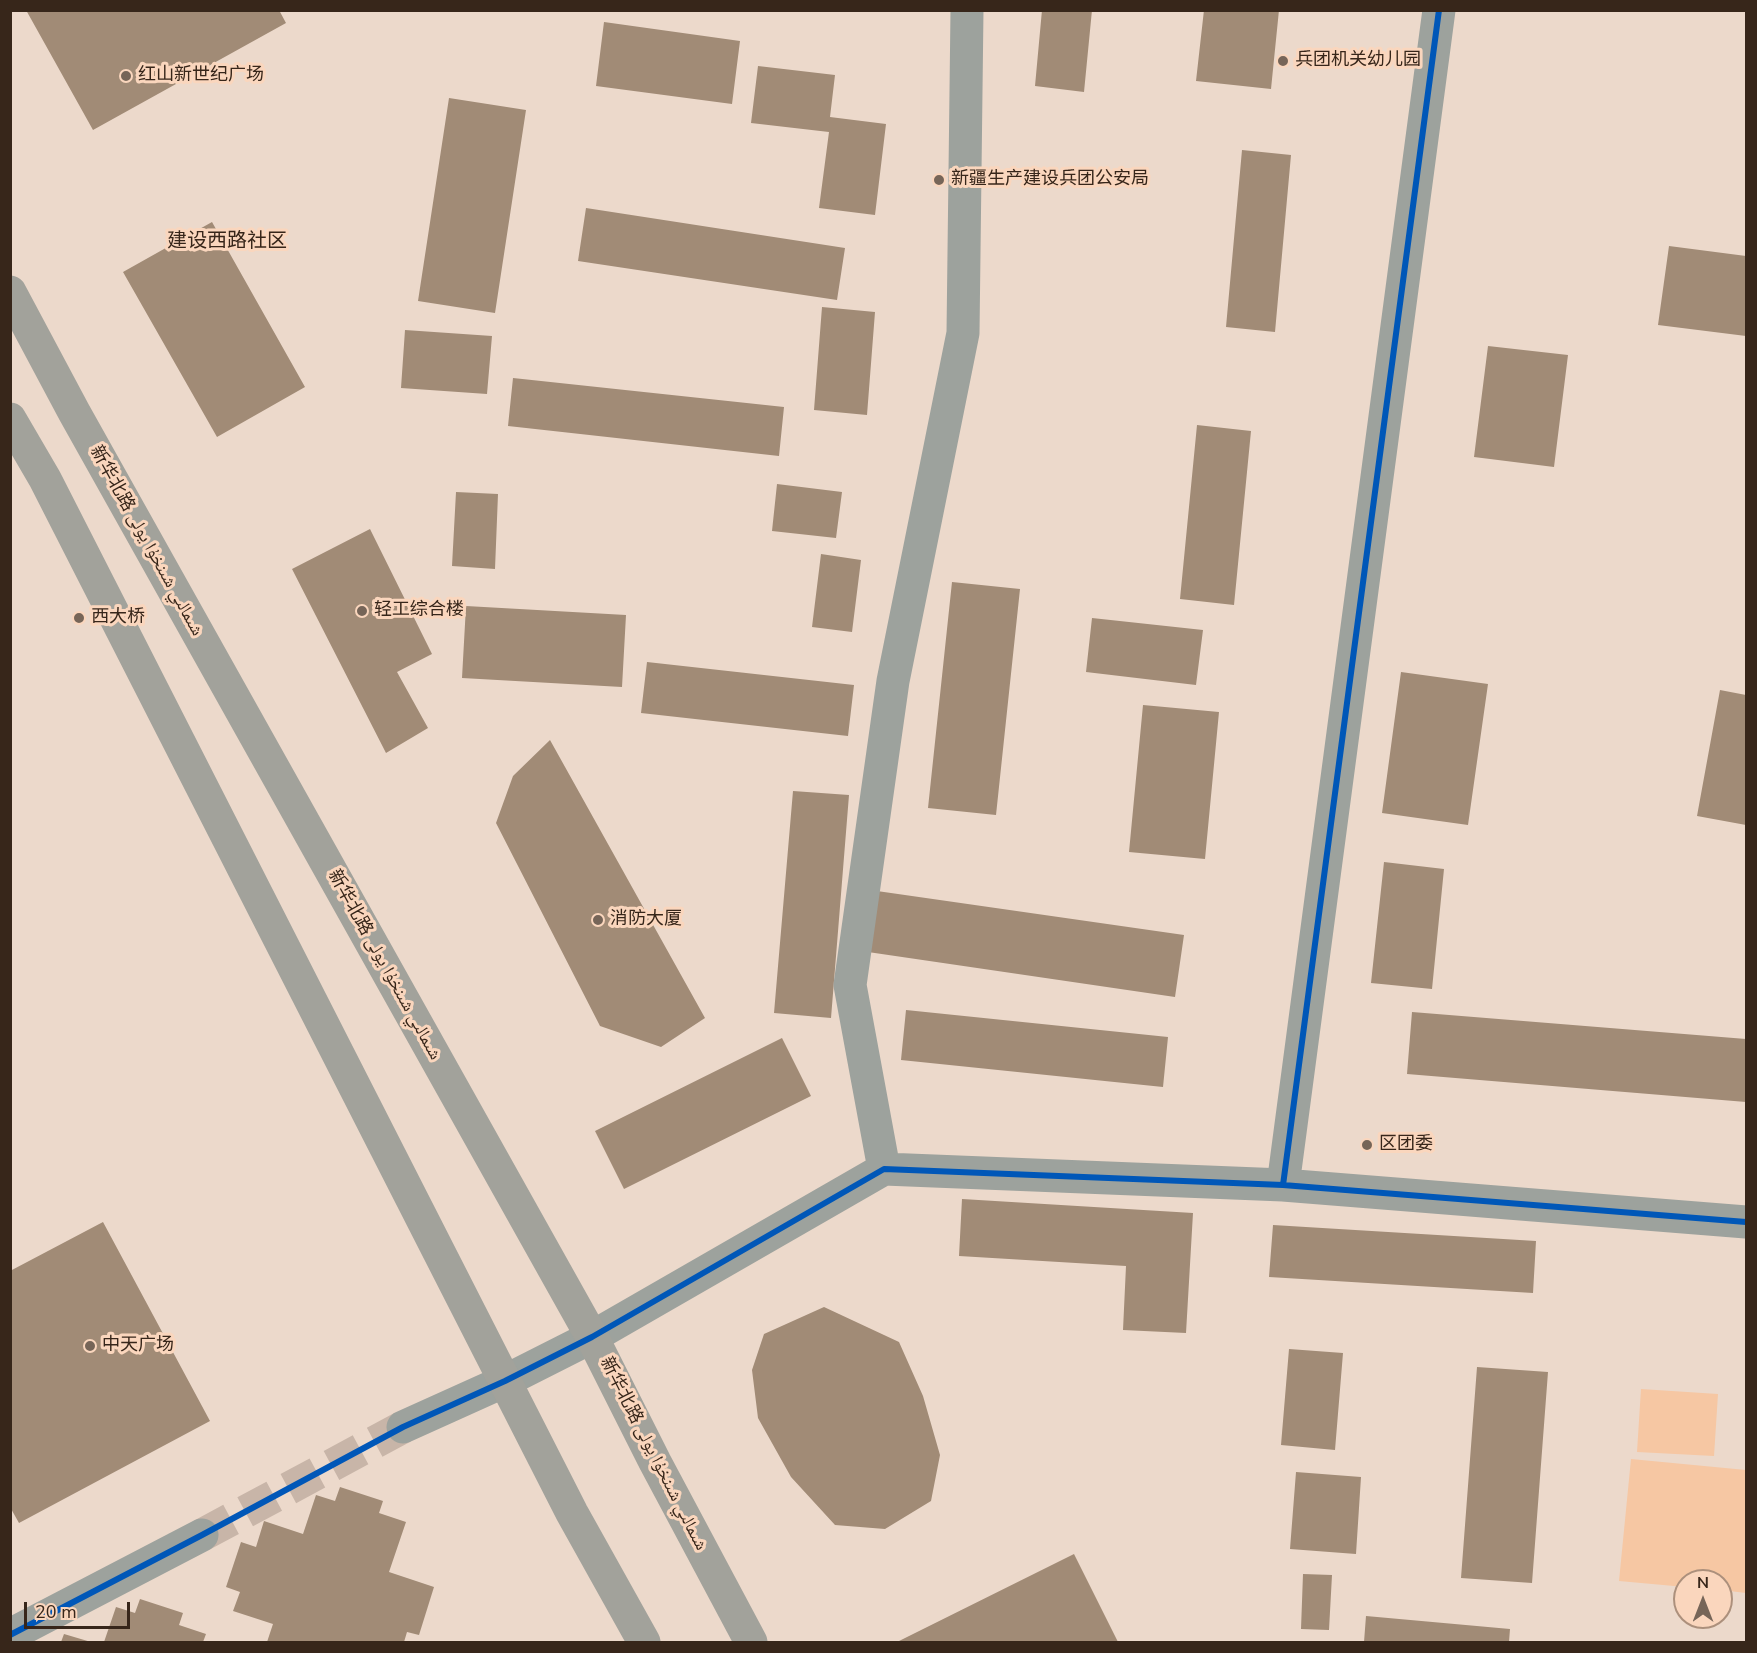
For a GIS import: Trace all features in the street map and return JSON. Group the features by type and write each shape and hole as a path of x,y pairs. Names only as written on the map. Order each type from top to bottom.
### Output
{"main road":[{"name":"新华北路 شىمالىي شىنخۇا يولى","path":"10,292 74,412 592,1337 655,1462 751,1642"},
{"path":"10,419 45,479 572,1513 644,1642"}],"street":[{"path":"884,1168 850,985 893,681 963,333 967,10"},
{"path":"1284,1185 1439,10"},
{"path":"403,1427 505,1381 592,1337 884,1168 1284,1185 1746,1222"},
{"path":"10,1635 202,1535"}],"shaded area":[{"path":"1641,1389 1718,1394 1714,1456 1637,1452"},
{"path":"1631,1459 1746,1470 1746,1593 1733,1591 1733,1569 1673,1569 1673,1586 1619,1581"}],"building":[{"name":"红山新世纪广场","path":"26,10 279,10 286,23 93,130"},
{"path":"1042,10 1092,10 1084,92 1035,86"},
{"path":"1204,10 1279,10 1271,89 1196,81"},
{"path":"604,22 740,41 732,104 596,86"},
{"path":"758,66 835,75 830,117 886,124 875,215 819,208 829,132 751,123"},
{"path":"449,98 526,110 495,313 418,301"},
{"path":"1242,150 1291,155 1275,332 1226,327"},
{"path":"586,208 845,248 837,300 578,261"},
{"path":"212,222 305,387 217,437 123,272"},
{"path":"1669,246 1746,256 1746,336 1658,325"},
{"path":"822,307 875,312 867,415 814,410"},
{"path":"405,330 492,336 487,394 401,388"},
{"path":"1488,346 1568,355 1554,467 1474,457"},
{"path":"513,378 784,407 779,456 508,426"},
{"path":"1197,425 1251,431 1234,605 1180,599"},
{"path":"777,484 842,492 836,538 772,531"},
{"path":"456,492 498,494 495,569 452,566"},
{"name":"轻工综合楼","path":"370,529 432,654 397,672 428,728 386,753 292,569"},
{"path":"821,554 861,560 852,632 812,627"},
{"path":"952,582 1020,589 996,815 928,808"},
{"path":"466,606 626,615 622,687 462,678"},
{"path":"1092,618 1203,630 1196,685 1086,672"},
{"path":"647,662 854,685 848,736 641,713"},
{"path":"1401,672 1488,684 1468,825 1382,813"},
{"path":"1720,690 1746,695 1746,825 1697,816"},
{"path":"1143,705 1219,712 1205,859 1129,852"},
{"name":"消防大厦","path":"550,740 705,1018 661,1047 600,1026 496,823 513,776"},
{"path":"793,791 849,795 831,1018 774,1013"},
{"path":"1384,862 1444,869 1432,989 1371,983"},
{"path":"877,891 1184,935 1175,997 868,952"},
{"path":"906,1010 1168,1037 1163,1087 901,1060"},
{"path":"1412,1012 1746,1039 1746,1102 1407,1074"},
{"path":"782,1038 811,1096 624,1189 595,1131"},
{"path":"962,1199 1193,1213 1186,1333 1123,1330 1126,1266 959,1256"},
{"name":"中天广场","path":"103,1222 210,1421 19,1523 10,1507 10,1271"},
{"path":"1273,1225 1536,1241 1533,1293 1269,1277"},
{"path":"824,1307 899,1342 923,1396 940,1455 931,1501 885,1529 835,1525 791,1477 758,1418 752,1370 764,1334"},
{"path":"1289,1349 1343,1353 1335,1450 1281,1445"},
{"path":"1477,1367 1548,1372 1532,1583 1461,1578"},
{"path":"1296,1472 1361,1477 1356,1554 1290,1549"},
{"path":"340,1487 383,1501 379,1513 406,1522 389,1572 434,1587 419,1635 407,1632 404,1642 267,1642 273,1624 233,1611 240,1592 226,1587 241,1542 256,1547 264,1521 303,1534 316,1495 335,1501"},
{"path":"1074,1554 1118,1642 897,1642"},
{"path":"1303,1574 1332,1575 1329,1630 1301,1629"},
{"path":"140,1599 183,1613 179,1625 206,1634 203,1642 104,1642 116,1607 135,1613"},
{"path":"1366,1616 1510,1629 1509,1642 1364,1642"},
{"path":"64,1634 91,1642 61,1642"}],"tunnel":[{"path":"202,1535 403,1427"}],"cycle path":[{"path":"1283,1185 1439,10"},
{"path":"10,1635 403,1427 505,1381 592,1337 884,1169 1283,1185 1746,1222"}],"place":[{"name":"兵团机关幼儿园","path":"1283,61"},
{"name":"红山新世纪广场","path":"126,76"},
{"name":"新疆生产建设兵团公安局","path":"939,180"},
{"name":"轻工综合楼","path":"362,611"},
{"name":"西大桥","path":"79,618"},
{"name":"消防大厦","path":"598,920"},
{"name":"区团委","path":"1367,1145"},
{"name":"中天广场","path":"90,1346"}],"district":[{"name":"建设西路社区","path":"227,242"}]}
